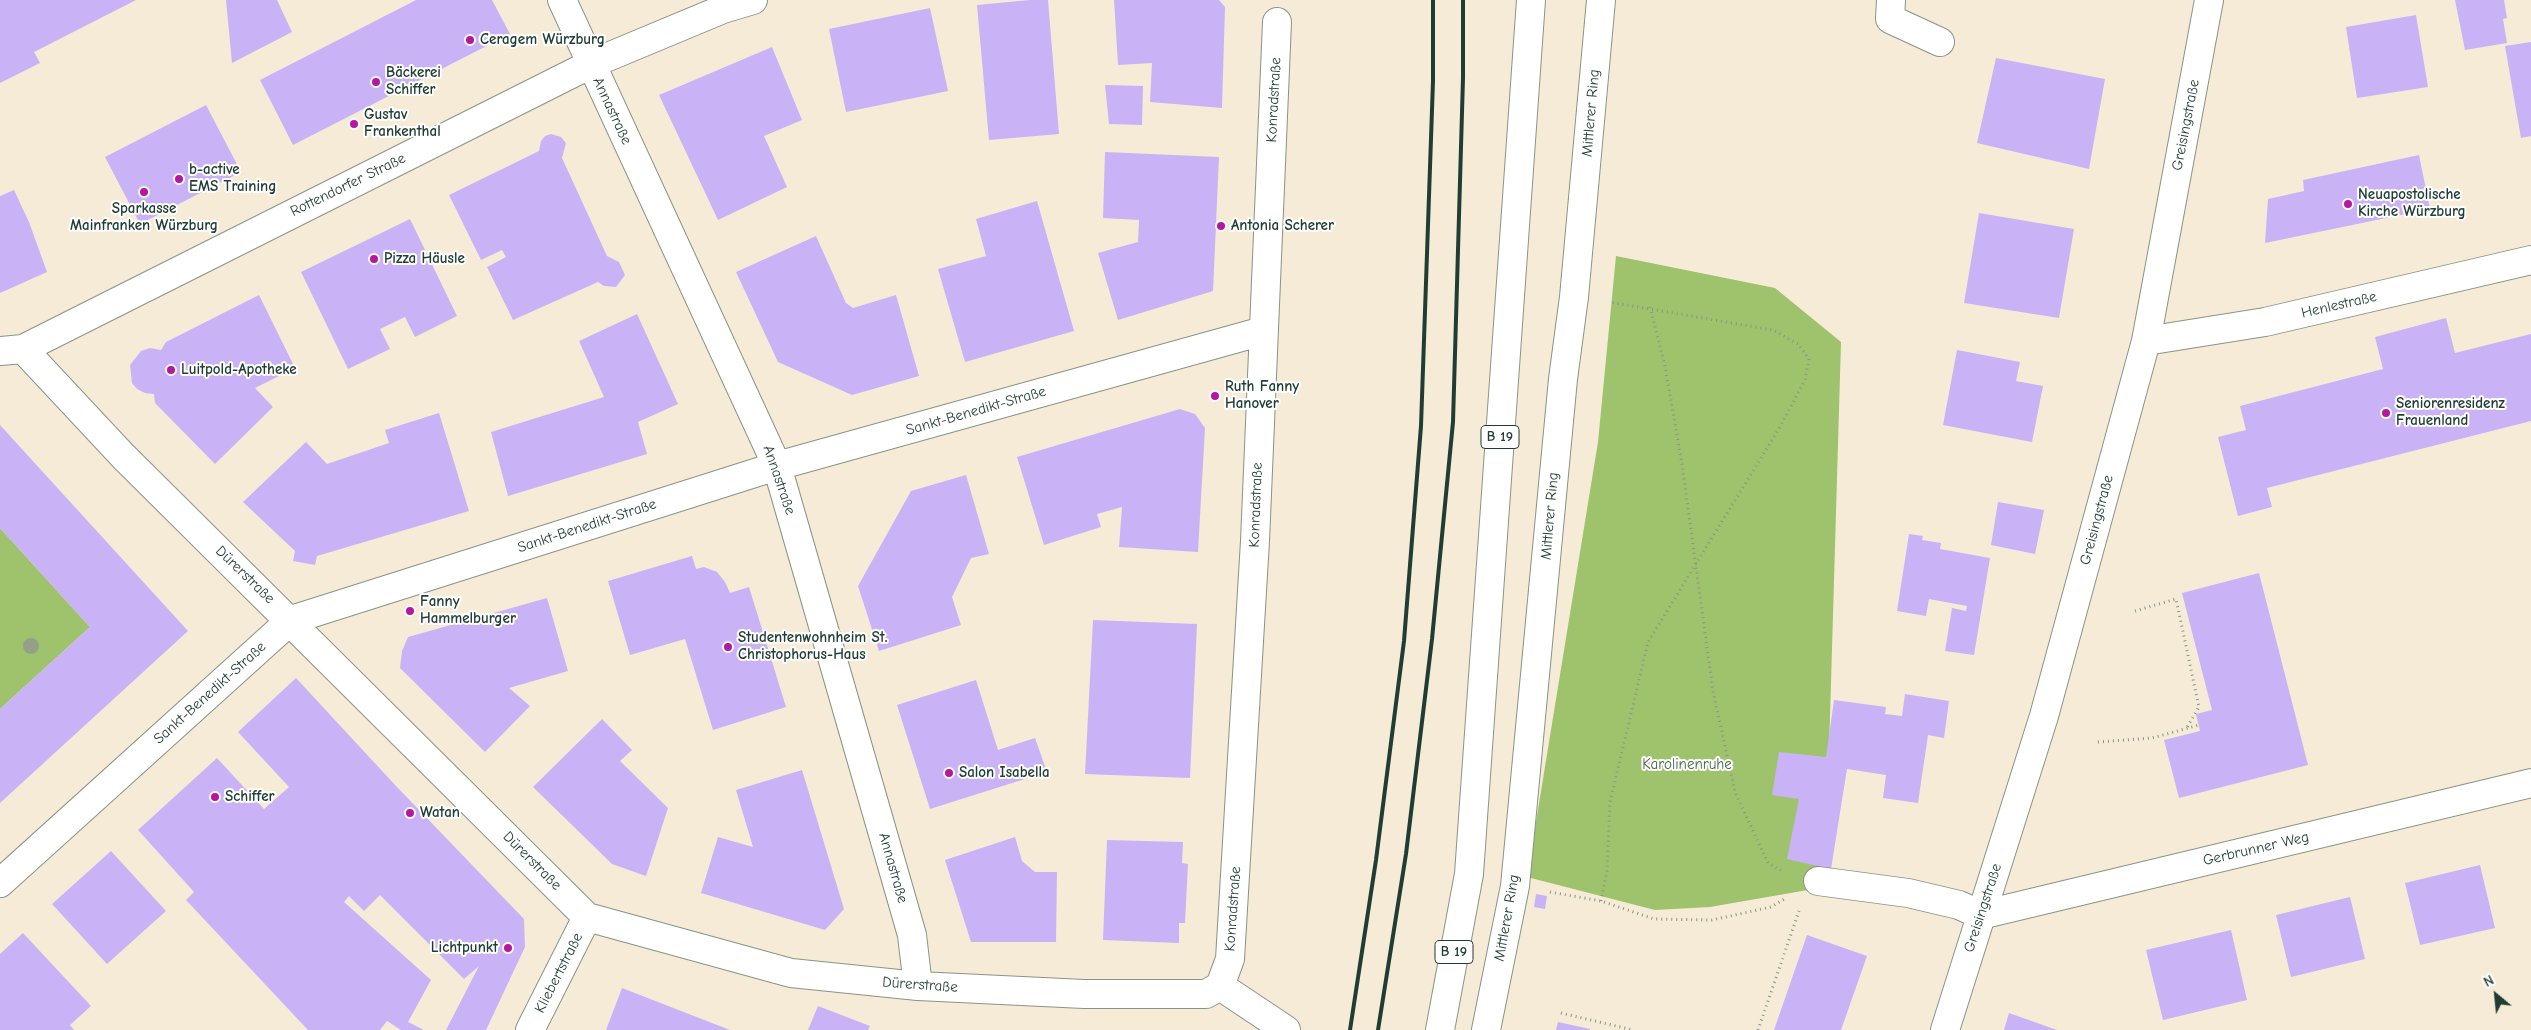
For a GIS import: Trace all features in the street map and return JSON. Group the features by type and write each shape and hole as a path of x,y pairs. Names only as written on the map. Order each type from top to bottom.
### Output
{"street":[{"name":"Annastraße","path":"562,0 777,466 912,935 918,986"},
{"name":"Rottendorfer Straße","path":"11,350 591,64 724,9 753,0"},
{"name":"B 19","path":"1440,1030 1469,874 1531,0"},
{"name":"Mittlerer Ring","path":"1486,1030 1514,886 1563,379 1574,297 1601,0"},
{"path":"1892,0 1890,19 1940,42"},
{"name":"Greisingstraße","path":"1945,1030 2044,716 2146,341 2209,0"},
{"name":"Konradstraße","path":"1220,986 1230,959 1255,541 1277,22"},
{"name":"Henlestraße","path":"2146,341 2265,322 2531,260"},
{"name":"Sankt-Benedikt-Straße","path":"0,883 290,620 777,466 1263,331"},
{"name":"Dürerstraße","path":"11,350 123,456 290,620 587,917 791,973 918,986 1084,994 1206,994 1220,986"},
{"name":"Gerbrunner Weg","path":"1981,914 2531,783"},
{"path":"1818,881 1908,894 1960,905 1981,914"},
{"name":"Kliebertstraße","path":"530,1030 587,917"},
{"path":"1220,986 1286,1030"}],"path":[{"path":"1601,901 1607,871 1610,802 1648,642 1696,563 1780,427 1805,380 1809,359 1798,344 1773,330 1707,320 1650,307 1665,366 1696,563 1713,691 1735,792 1768,863 1785,873 1818,881"},
{"path":"2135,611 2176,599 2199,707 2186,729"},
{"path":"2098,742 2152,738 2199,725"},
{"path":"1514,886 1601,901 1654,919 1712,920 1771,907 1818,881"},
{"path":"1758,1030 1800,912 1792,894"},
{"path":"1561,1012 1633,1030"}],"green space":[{"name":"Karolinenruhe","path":"1616,256 1775,288 1841,342 1825,887 1710,907 1655,910 1527,877 1598,442"},
{"path":"0,528 90,627 0,709"}],"building":[{"path":"0,0 136,0 34,52 40,63 0,83"},
{"path":"226,0 277,0 292,32 232,63"},
{"path":"416,0 492,0 510,34 293,145 260,80"},
{"path":"1048,0 1059,134 989,140 977,5"},
{"path":"1114,0 1219,0 1225,7 1222,108 1150,102 1152,63 1118,65"},
{"path":"2455,0 2504,0 2507,18 2503,19 2507,43 2465,50"},
{"path":"930,8 948,91 846,112 829,29"},
{"path":"2416,15 2428,87 2357,98 2346,27"},
{"path":"2531,42 2531,136 2521,138 2505,46"},
{"path":"772,47 802,120 764,136 787,187 718,220 659,95"},
{"path":"1996,58 2105,79 2089,169 1977,143"},
{"path":"1105,85 1143,86 1142,125 1109,124"},
{"path":"206,105 241,172 140,224 105,157"},
{"path":"551,134 561,137 566,143 562,158 607,256 619,262 625,275 616,287 604,286 598,282 513,320 487,267 506,257 502,250 481,260 449,195 539,151 541,141 545,136"},
{"path":"1105,152 1219,157 1213,291 1118,320 1098,253 1138,242 1139,220 1103,218"},
{"name":"Neuapostolische Kirche Würzburg","path":"2419,155 2430,209 2265,243 2268,199 2304,191 2303,180"},
{"path":"14,190 29,222 47,272 0,293 0,196"},
{"path":"1037,201 1074,331 965,362 938,269 986,256 976,219"},
{"path":"1979,213 2074,229 2059,318 1964,303"},
{"path":"410,219 457,316 415,337 405,317 380,329 390,349 348,369 301,272"},
{"path":"816,236 846,303 853,308 896,295 919,376 852,395 778,362 736,272"},
{"path":"259,295 295,368 255,388 273,407 215,464 155,403 154,394 145,393 137,389 132,383 130,365 141,351 150,348 161,350 166,342"},
{"path":"637,314 678,404 638,422 647,454 508,496 491,432 604,397 579,341"},
{"name":"Seniorenresidenz Frauenland","path":"2446,318 2455,353 2531,334 2531,421 2267,488 2272,507 2238,516 2218,437 2246,430 2240,406 2383,369 2375,337"},
{"path":"1957,350 2020,362 2016,381 2043,386 2032,442 1943,425"},
{"path":"1180,409 1195,414 1205,428 1198,552 1119,547 1122,507 1097,514 1101,527 1044,545 1017,457"},
{"path":"439,413 469,511 317,556 315,565 293,561 295,551 243,502 306,442 327,464 389,443 385,430"},
{"path":"0,425 188,631 0,803 0,709 90,627 0,528"},
{"path":"966,475 989,554 971,558 952,597 961,625 879,651 858,586 911,491"},
{"path":"1998,502 2044,510 2035,554 1991,545"},
{"path":"1909,534 1923,536 1922,540 1941,543 1940,549 1990,558 1974,655 1945,651 1952,608 1966,611 1967,606 1929,599 1926,616 1897,611"},
{"name":"Studentenwohnheim St. Christophorus-Haus","path":"692,556 696,569 704,567 717,572 725,582 730,593 749,587 786,707 713,730 685,639 630,655 608,581"},
{"path":"2259,573 2308,765 2179,798 2164,740 2200,731 2196,714 2212,710 2182,593"},
{"path":"547,598 568,671 509,688 530,706 485,752 400,668 402,651 408,637"},
{"path":"1093,620 1197,624 1190,778 1085,774"},
{"path":"296,678 396,786 524,919 525,947 486,1030 446,1030 479,966 464,979 380,895 364,911 349,896 344,902 431,980 408,1022 424,1030 401,1030 387,1021 380,1030 308,1030 186,900 194,892 138,830 217,758 264,809 289,787 238,732"},
{"path":"976,680 998,750 1035,738 1047,772 930,809 897,705"},
{"path":"1905,694 1949,701 1944,738 1928,735 1918,803 1883,798 1886,775 1847,769 1831,869 1787,859 1799,799 1772,795 1779,752 1826,757 1834,700 1886,707 1885,714 1902,716"},
{"path":"602,719 632,750 620,761 668,808 646,876 612,864 533,787"},
{"path":"802,770 844,909 825,930 701,893 718,837 753,847 736,790"},
{"path":"1015,837 1022,861 1035,872 1057,872 1056,942 971,942 945,860"},
{"path":"1107,840 1183,842 1182,863 1188,864 1185,923 1179,923 1179,943 1103,940"},
{"path":"111,851 166,911 107,964 52,904"},
{"path":"2480,865 2495,928 2420,945 2405,883"},
{"path":"1536,894 1547,896 1545,909 1534,907"},
{"path":"2350,897 2365,959 2291,977 2276,915"},
{"path":"2231,930 2247,1000 2163,1020 2146,950"},
{"path":"23,933 91,1006 70,1025 74,1030 0,1030 0,954"},
{"path":"1807,935 1867,956 1841,1030 1774,1030"},
{"path":"622,988 730,1030 606,1030"},
{"path":"818,1006 870,1026 868,1030 808,1030"},
{"path":"2009,1013 2057,1030 2004,1030"},
{"path":"1558,1022 1590,1029 1590,1030 1556,1030"}],"railway":[{"path":"1350,1030 1376,860 1404,641 1421,426 1433,81 1433,0"},
{"path":"1378,1030 1406,854 1432,639 1453,422 1463,78 1463,0"}],"place":[{"name":"Ceragem Würzburg","path":"470,40"},
{"name":"Bäckerei Schiffer","path":"376,82"},
{"name":"Gustav Frankenthal","path":"354,124"},
{"name":"b-active EMS Training","path":"179,179"},
{"name":"Sparkasse Mainfranken Würzburg","path":"144,192"},
{"name":"Neuapostolische Kirche Würzburg","path":"2348,204"},
{"name":"Antonia Scherer","path":"1221,226"},
{"name":"Pizza Häusle","path":"374,259"},
{"name":"Luitpold-Apotheke","path":"171,370"},
{"name":"Ruth Fanny Hanover","path":"1215,396"},
{"name":"Seniorenresidenz Frauenland","path":"2386,413"},
{"name":"Fanny Hammelburger","path":"410,611"},
{"name":"Studentenwohnheim St. Christophorus-Haus","path":"728,647"},
{"name":"Salon Isabella","path":"949,773"},
{"name":"Schiffer","path":"215,797"},
{"name":"Watan","path":"410,813"},
{"name":"Lichtpunkt","path":"508,948"}]}
